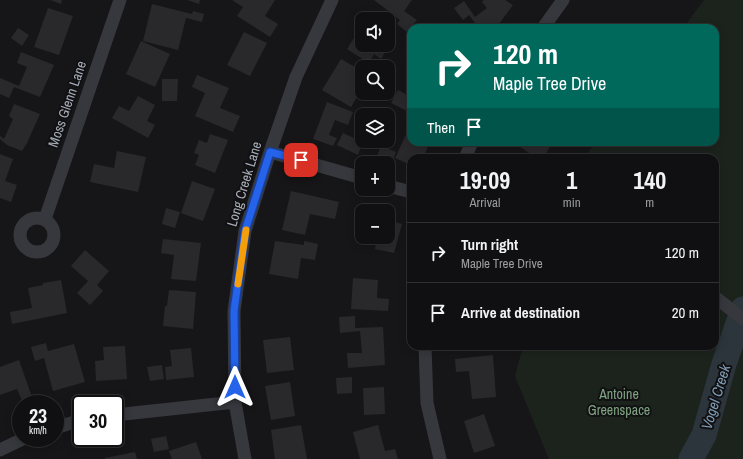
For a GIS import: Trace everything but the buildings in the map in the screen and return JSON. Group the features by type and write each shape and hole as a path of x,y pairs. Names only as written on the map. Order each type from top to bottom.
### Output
{"street":[{"name":"Moss Glenn Lane","path":"45,219 120,0"},
{"name":"Long Creek Lane","path":"245,459 235,402 234,311 245,231 296,77 332,0"},
{"path":"546,24 564,0"},
{"path":"270,152 355,176"},
{"path":"395,188 407,191"},
{"path":"719,300 743,319"},
{"path":"425,350 427,403 440,459"},
{"path":"124,414 235,402"},
{"path":"0,450 12,444"}],"green space":[{"name":"Antoine Greenspace","path":"704,0 743,0 743,459 549,459 515,376 522,350 719,350 719,154 587,154 593,146 719,146 719,24 686,24"}],"waterway":[{"name":"Vogel Creek","path":"691,459 704,435 724,364 743,309"}],"slow traffic":[{"path":"238,284 246,230"}],"route":[{"path":"235,387 234,311 245,231 270,152 301,160"}]}
